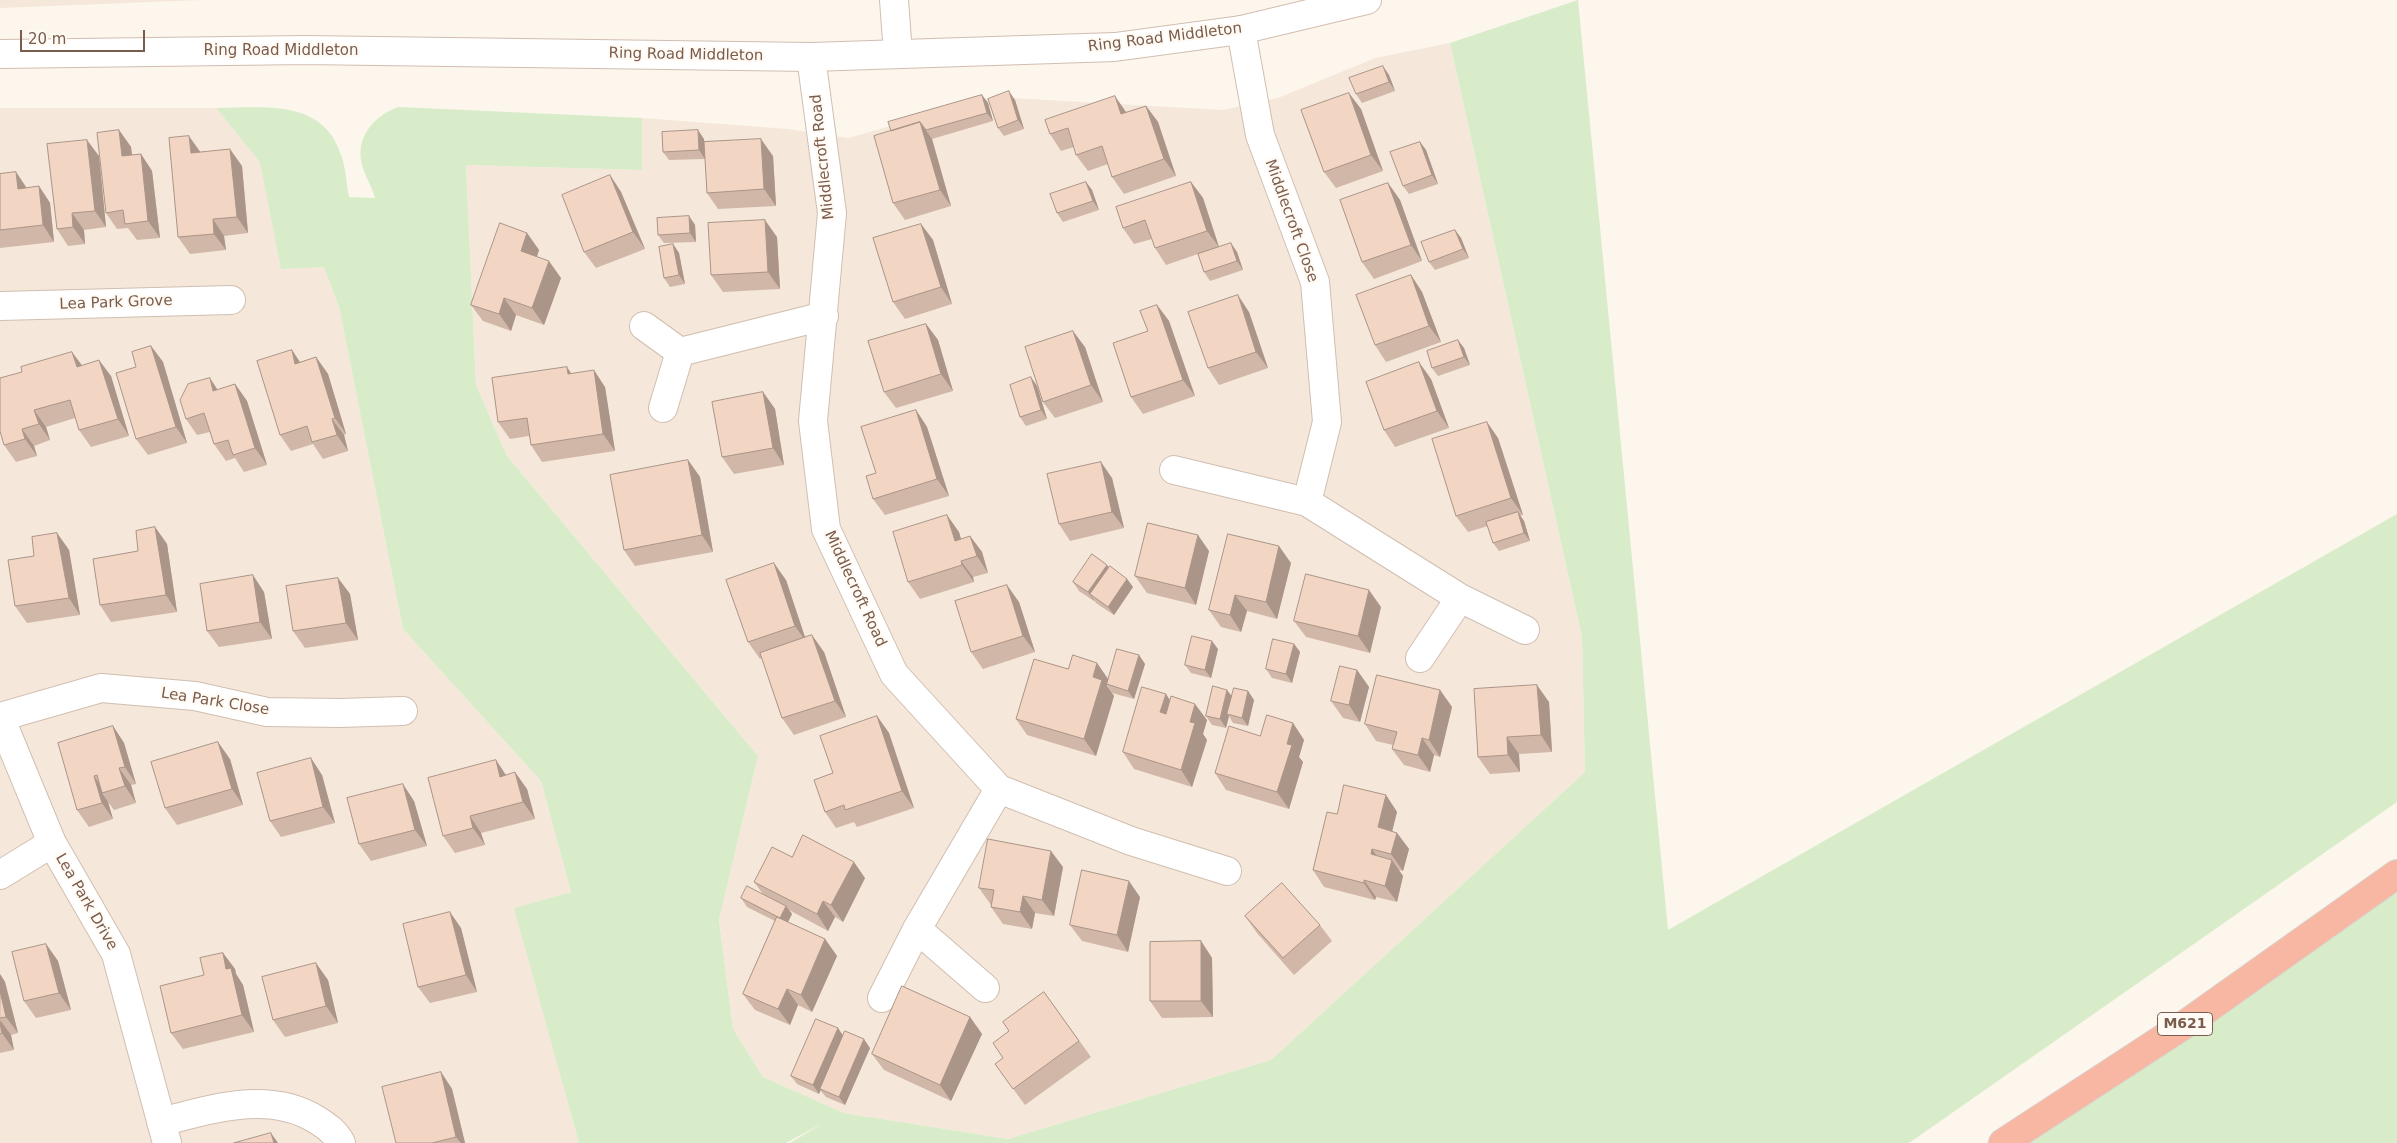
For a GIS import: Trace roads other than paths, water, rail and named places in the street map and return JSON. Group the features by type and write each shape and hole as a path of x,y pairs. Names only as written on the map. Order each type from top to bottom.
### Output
{"highway":[{"name":"M621","path":"2003,1143 2190,1021 2397,874"}],"street":[{"path":"894,0 898,54"},
{"name":"Ring Road Middleton","path":"0,54 305,50 811,57 1115,47 1242,30 1367,0"},
{"name":"Middlecroft Close","path":"1242,30 1260,135 1315,282 1327,422 1307,502"},
{"name":"Middlecroft Road","path":"811,57 832,213 813,421 826,529 894,674 999,789 1131,841 1227,871"},
{"name":"Lea Park Grove","path":"0,306 231,300"},
{"path":"644,326 680,352 824,316"},
{"path":"663,408 680,352"},
{"path":"1174,470 1307,502 1460,598 1525,630"},
{"path":"1420,658 1460,598"},
{"name":"Lea Park Close","path":"0,717 101,688 195,696 267,712 340,714 403,711"},
{"name":"Lea Park Drive","path":"0,717 52,843 116,954 164,1132"},
{"path":"882,998 917,929 999,789"},
{"path":"0,875 52,843"},
{"path":"917,929 985,988"},
{"path":"164,1132 230,1105 272,1104 305,1113 335,1132 342,1143"}]}
